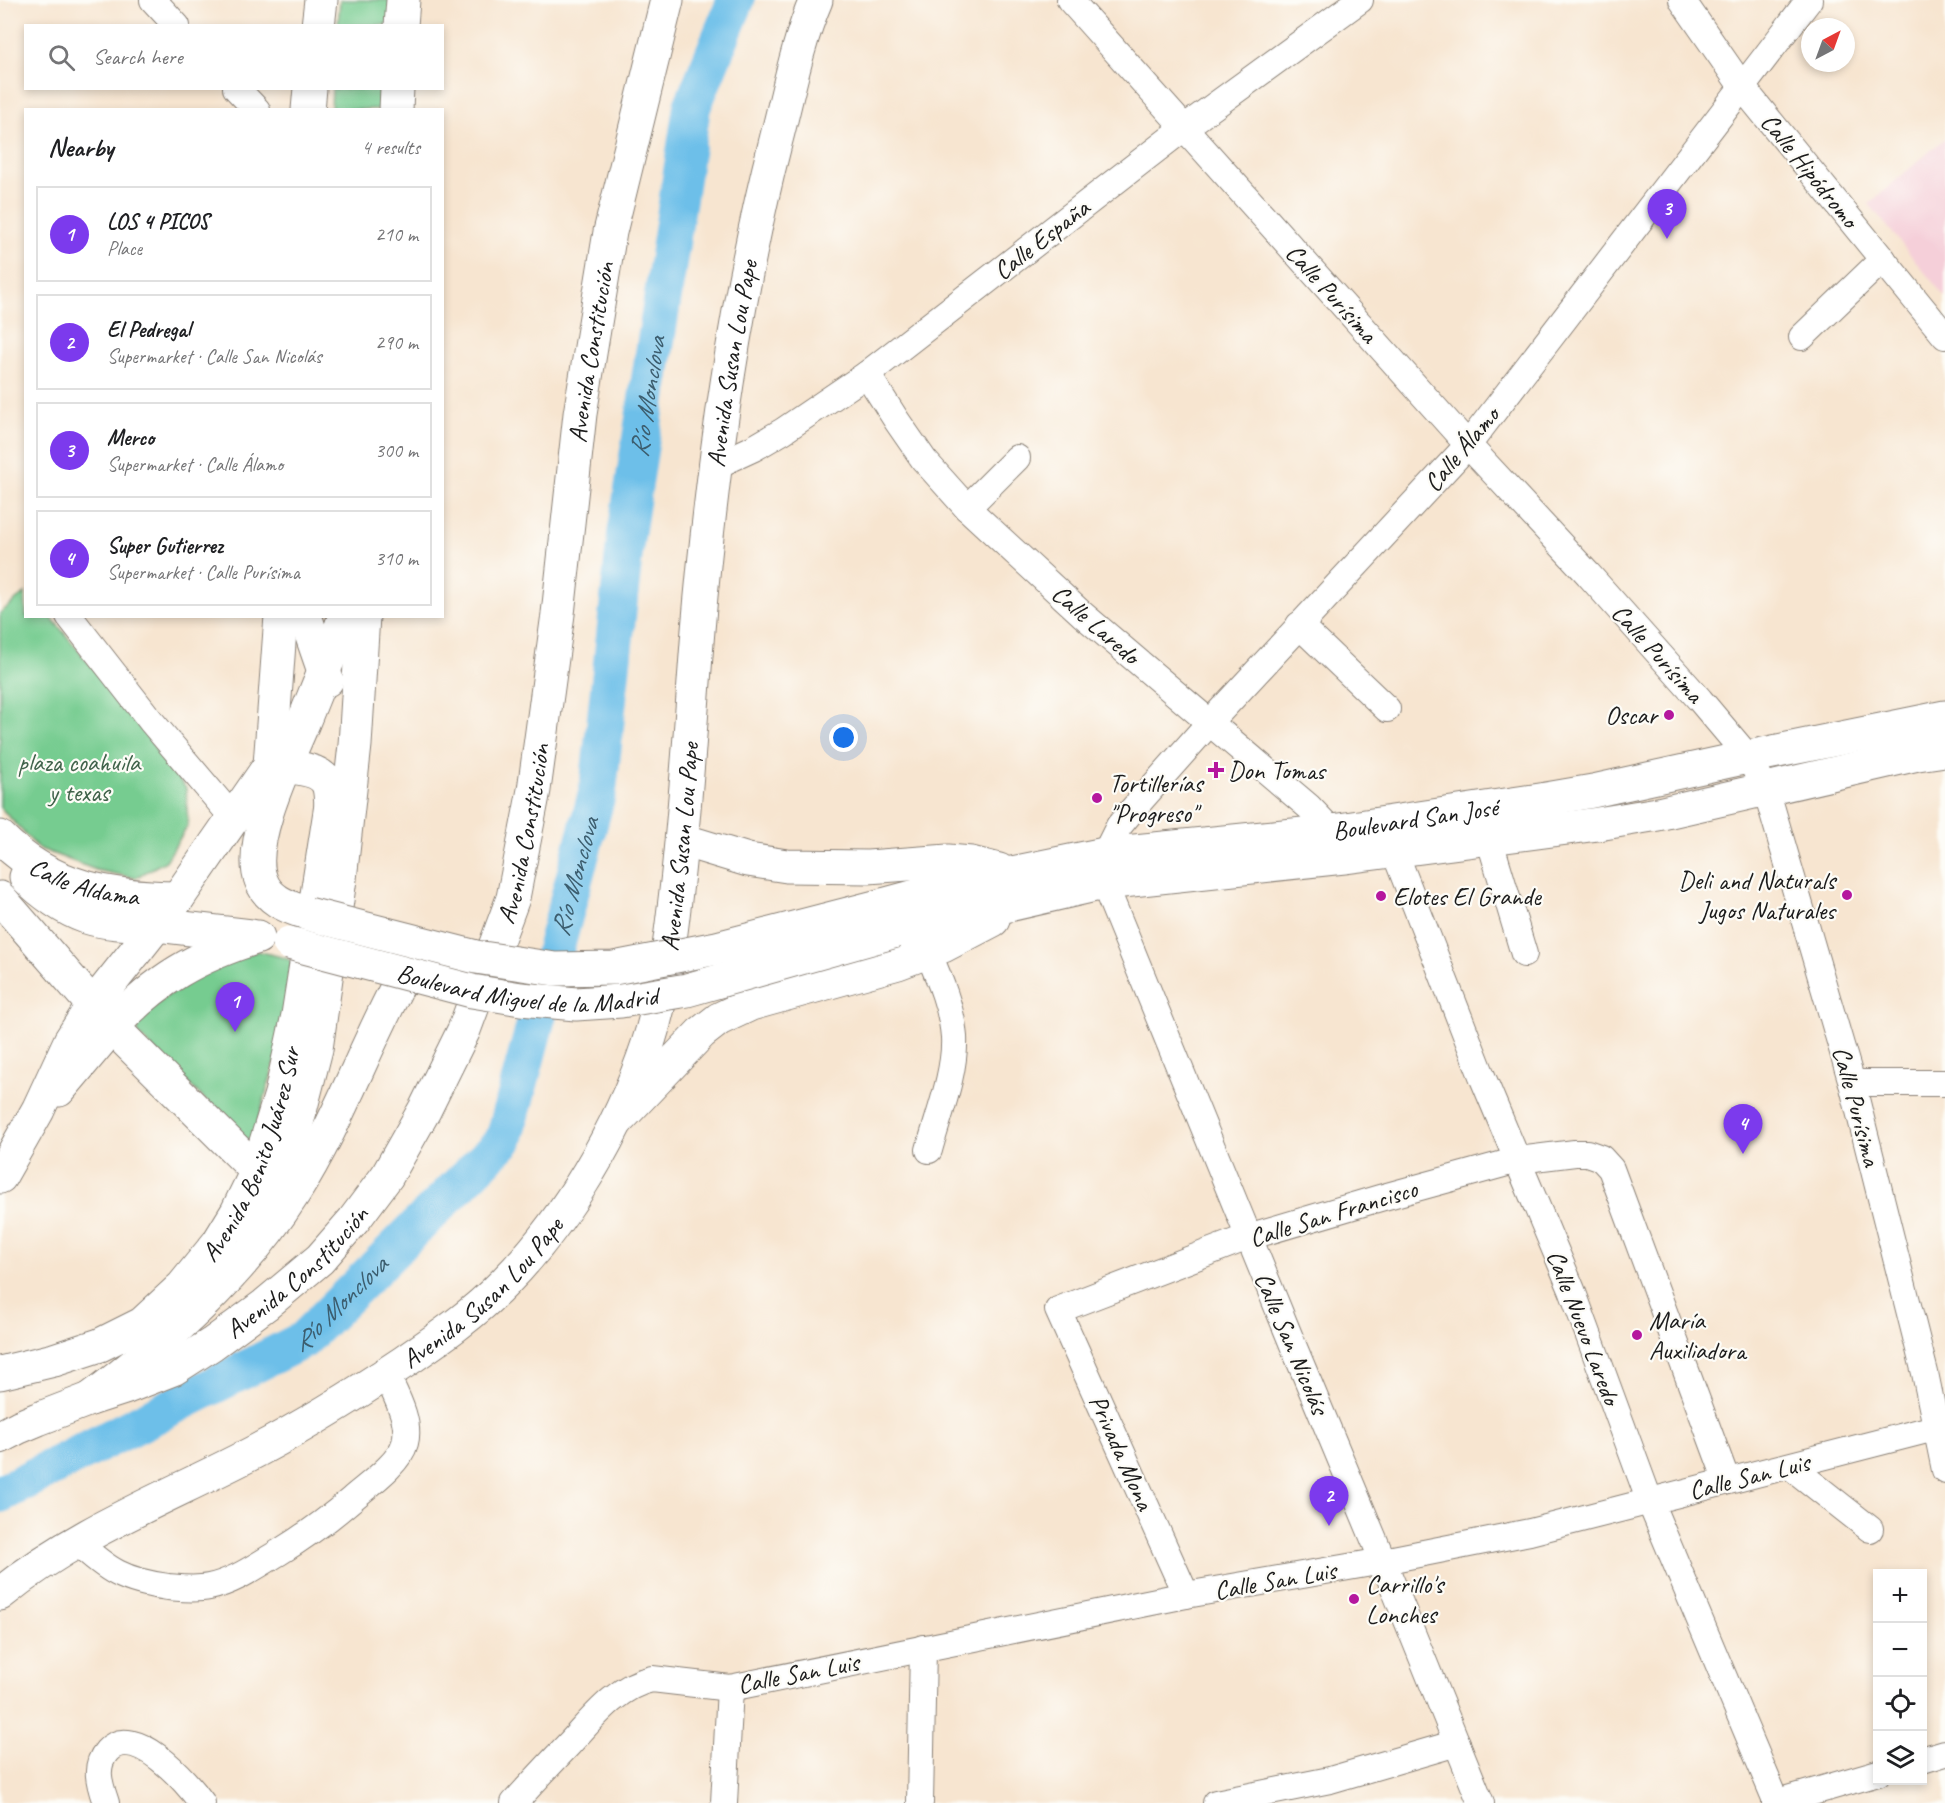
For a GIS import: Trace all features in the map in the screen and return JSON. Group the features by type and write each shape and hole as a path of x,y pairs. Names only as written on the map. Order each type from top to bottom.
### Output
{"main road":[{"path":"318,24 321,0"},
{"path":"401,24 403,0"},
{"name":"Avenida Constitución","path":"0,1437 18,1427 173,1369 265,1305 320,1259 354,1220 387,1176 464,1030 513,898 534,790 558,614 580,414 610,232 667,0"},
{"name":"Avenida Susan Lou Pape","path":"0,1594 76,1541 321,1416 428,1346 483,1304 519,1268 567,1207 618,1120 648,1044 670,946 682,840 701,595 715,466 738,308 760,202 809,16 816,0"},
{"path":"308,108 310,90"},
{"path":"396,108 397,90"},
{"path":"277,766 281,618"},
{"path":"306,618 324,671"},
{"path":"0,1177 38,1110 60,1090 102,1016 123,965 157,926 234,819 277,766 324,671 344,618"},
{"path":"253,1249 298,1119 316,1049 340,879 355,745 363,618"},
{"name":"Avenida Benito Juárez Sur","path":"1,1371 54,1360 91,1348 142,1324 183,1286 218,1243 245,1197 256,1171 281,1094 298,1015 331,805 340,737 324,671"},
{"name":"Boulevard San José","path":"889,918 968,882 1018,886 1104,869 1338,844 1389,836 1540,800 1593,791 1945,717"},
{"name":"Boulevard San José","path":"1389,836 1489,838 1598,824 1945,750"},
{"path":"277,766 311,770 320,774 328,783 331,805"},
{"name":"Boulevard Miguel de la Madrid","path":"277,766 263,826 259,855 259,872 264,887 274,899 308,914 476,957 555,969 614,968 889,918"},
{"path":"1593,791 1658,813 1700,767"},
{"name":"Calle Aldama","path":"0,837 38,867 71,883 105,893 178,898"},
{"path":"618,1120 701,1033 719,1019 751,1005 898,963 928,952 986,925 1018,886 971,863 948,861 868,867 787,866 748,860 682,840"},
{"path":"0,846 28,880 57,902 85,917"},
{"path":"4,903 102,1016 256,1171"},
{"path":"4,903 85,917"},
{"name":"Boulevard Miguel de la Madrid","path":"85,917 119,924 258,937 472,991 521,999 576,1004 621,1001 687,990 889,918"},
{"path":"102,1016 136,1002 193,962 225,947 258,937"},
{"path":"90,1399 189,1317 253,1249 295,1191 327,1132 404,974"}],"street":[{"path":"153,0 175,24"},
{"name":"Calle Purísima","path":"1070,0 1468,445 1588,574 1748,757 1766,789 1852,1083 1924,1373 1940,1428 1945,1470"},
{"name":"Calle España","path":"715,466 754,448 783,431 867,374 1184,128 1360,0"},
{"name":"Calle Hipódromo","path":"1682,0 1743,88 1945,336"},
{"name":"Calle Álamo","path":"1104,869 1119,826 1211,721 1468,445 1809,0"},
{"path":"238,90 255,108"},
{"path":"1802,337 1883,259"},
{"name":"Calle Laredo","path":"867,374 924,460 967,508 1082,614 1211,721 1309,807 1338,844"},
{"path":"967,508 1017,458"},
{"path":"71,618 158,729 234,819"},
{"path":"1299,626 1387,709"},
{"name":"Calle Nuevo Laredo","path":"1389,836 1482,1076 1572,1290 1650,1502 1776,1803"},
{"path":"1489,838 1524,954"},
{"name":"Calle San Nicolás","path":"1104,869 1248,1237 1481,1803"},
{"path":"928,952 942,989 954,1037 945,1096 928,1150"},
{"path":"1852,1083 1945,1083"},
{"name":"Calle San Francisco","path":"1058,1310 1248,1237 1518,1160 1587,1153 1601,1158 1611,1169 1727,1481"},
{"name":"Privada Mona","path":"1058,1310 1186,1595"},
{"path":"76,1541 105,1568 144,1584 198,1589 225,1582 251,1569 298,1540 342,1508 398,1457 405,1442 405,1425 386,1374"},
{"name":"Calle San Luis","path":"514,1803 605,1705 633,1686 652,1679 730,1688 1186,1595 1383,1561 1530,1532 1940,1428"},
{"path":"1790,1466 1870,1529"},
{"path":"920,1803 923,1648"},
{"path":"724,1803 730,1688"},
{"path":"106,1803 98,1778 99,1765 110,1748 125,1742 143,1748 163,1760 202,1803"},
{"path":"1216,1803 1330,1791 1457,1743"},
{"path":"1927,1759 1945,1753"},
{"path":"1776,1803 1873,1774"}],"shaded area":[{"path":"1945,138 1945,297 1869,204"}],"green space":[{"path":"340,0 393,0 391,24 338,24"},
{"path":"332,90 386,90 384,108 331,108"},
{"name":"plaza coahuila y texas","path":"24,594 24,618 52,618 136,720 186,788 188,825 166,861 135,878 96,870 38,848 0,807 0,613"},
{"path":"257,951 286,958 295,964 287,1021 251,1145 138,1034 138,1019 195,974"}],"waterway":[{"name":"Río Monclova","path":"0,1494 303,1340 504,1140 598,790 626,535 692,107 736,0"}],"place":[{"name":"Merco","path":"1667,239"},
{"name":"Oscar","path":"1669,715"},
{"name":"Don Tomas","path":"1216,770"},
{"name":"Tortillerías \"Progreso\"","path":"1097,798"},
{"name":"Deli and Naturals Jugos Naturales","path":"1847,895"},
{"name":"Elotes El Grande","path":"1381,896"},
{"name":"LOS 4 PICOS","path":"235,1032"},
{"name":"Super Gutierrez","path":"1743,1154"},
{"name":"María Auxiliadora","path":"1637,1335"},
{"name":"El Pedregal","path":"1329,1526"},
{"name":"Carrillo's Lonches","path":"1354,1599"}]}
